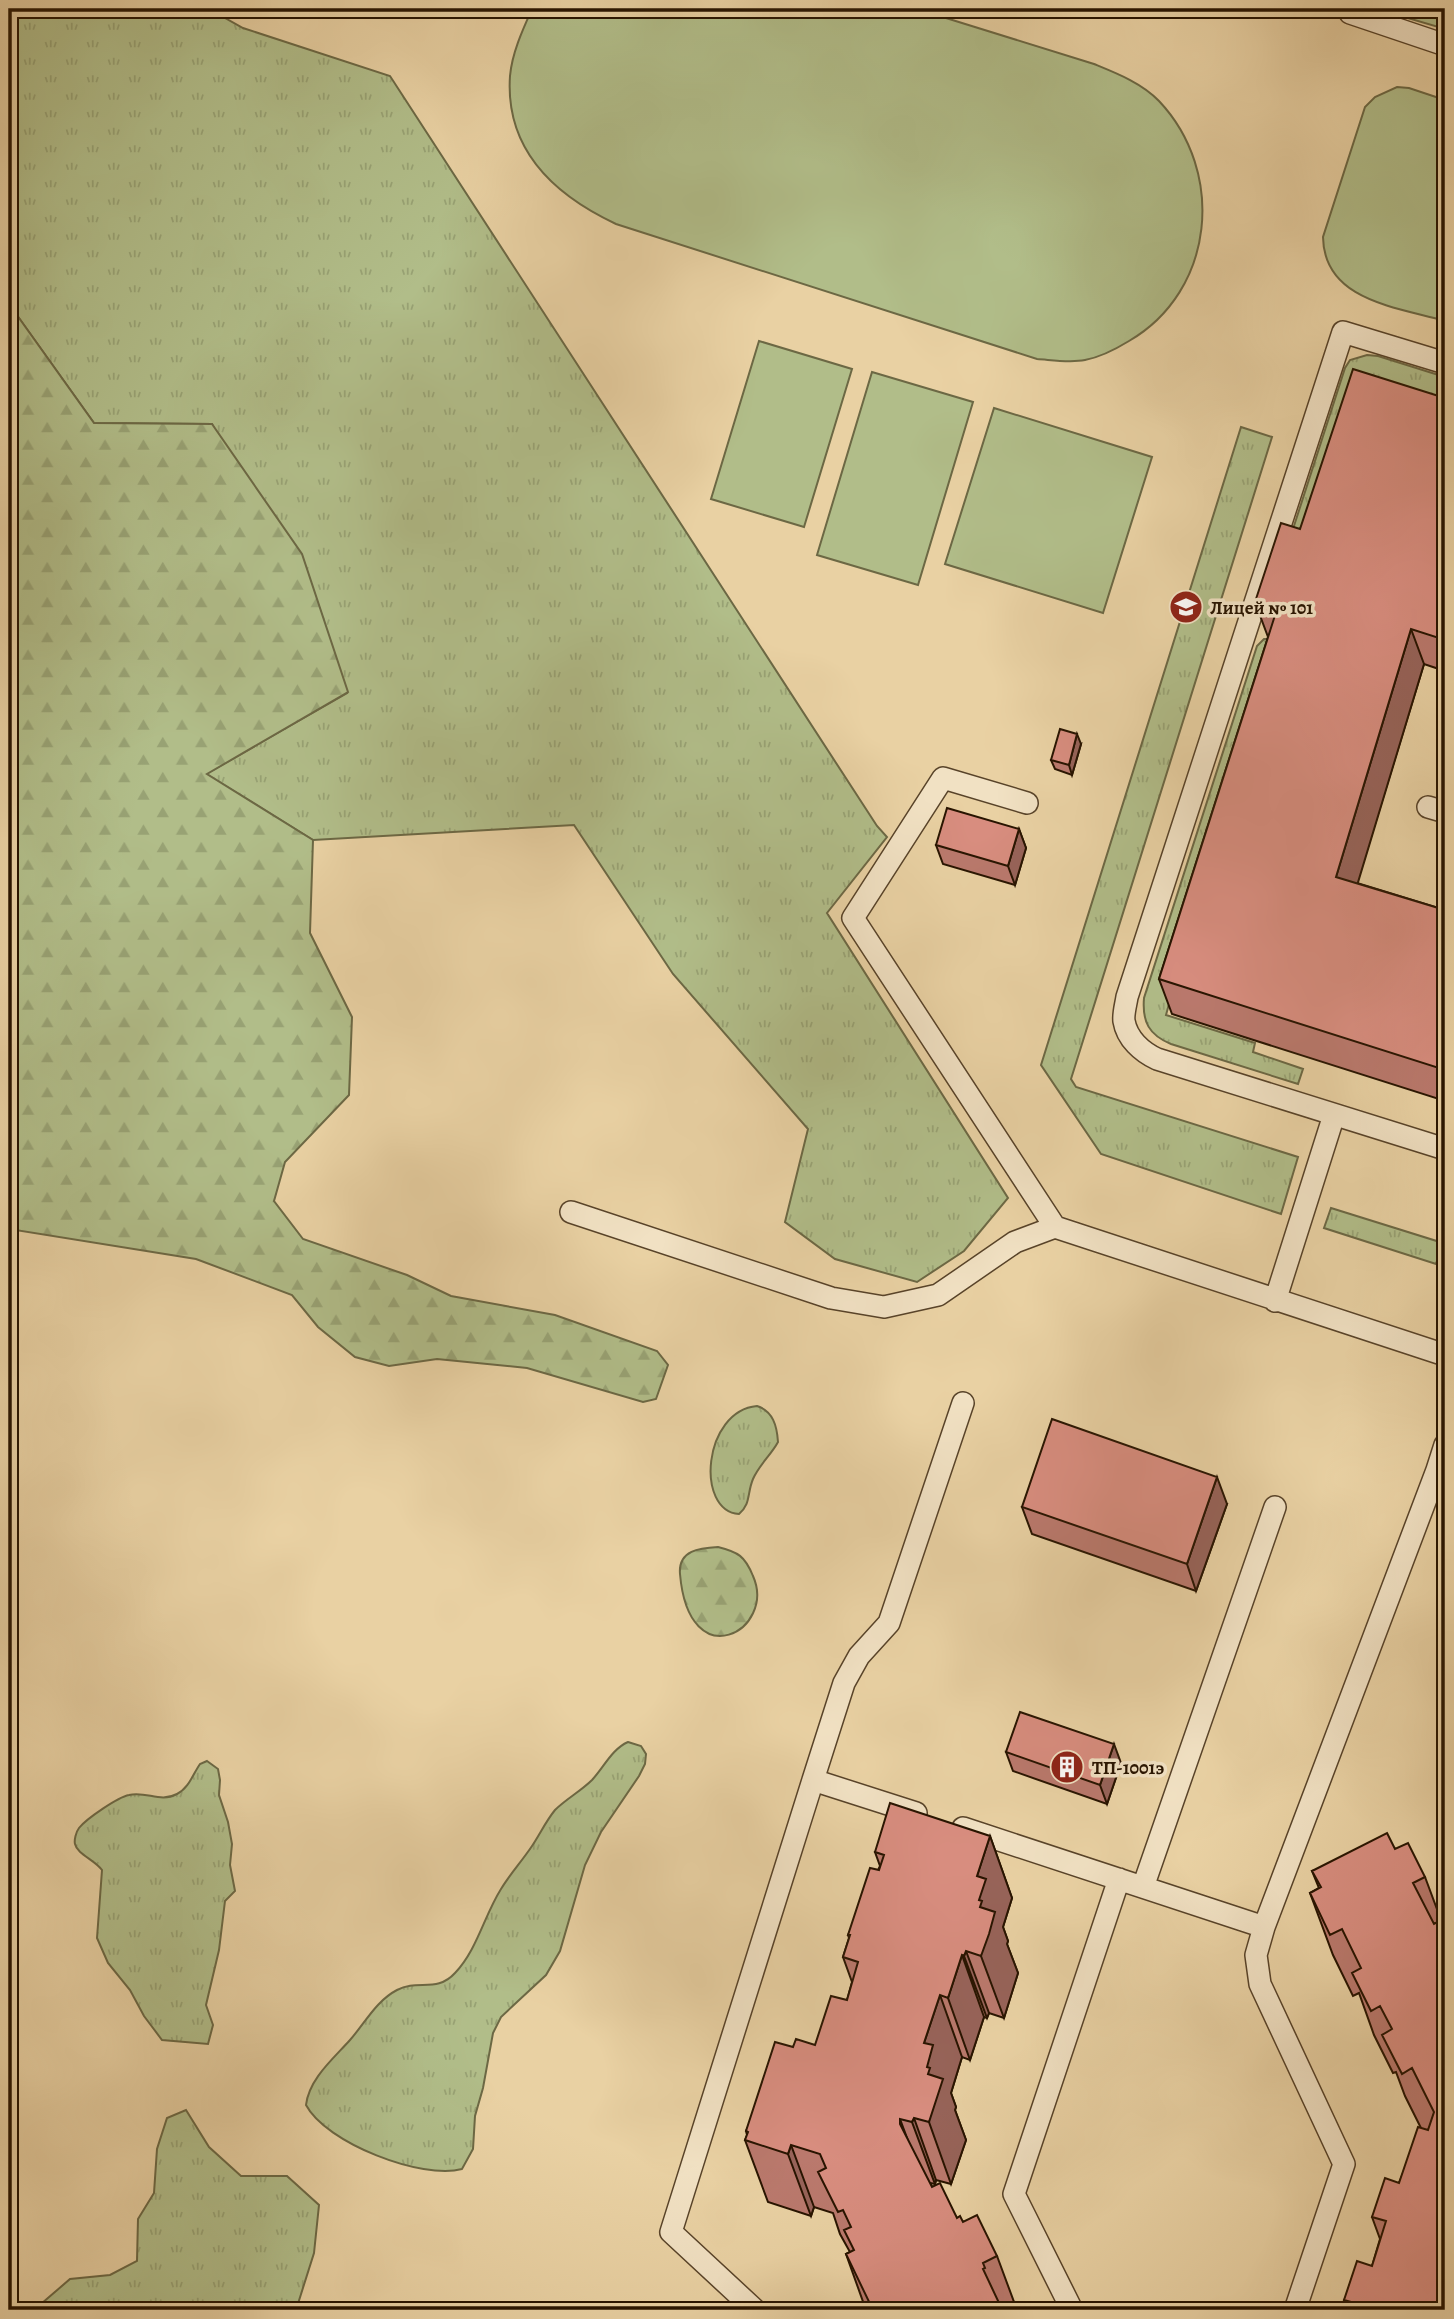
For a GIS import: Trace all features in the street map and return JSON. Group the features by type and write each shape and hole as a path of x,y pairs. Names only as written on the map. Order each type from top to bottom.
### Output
{"lane":[{"path":"1350,13 1445,45"},
{"path":"1445,363 1343,332 1127,998 1124,1021 1143,1052 1157,1059 1445,1149"},
{"path":"1027,803 943,778 853,918 1055,1227 1445,1355"},
{"path":"1276,1301 1334,1115"},
{"path":"571,1212 831,1298 884,1307 938,1295 1015,1242 1055,1227"},
{"path":"755,2310 671,2232 844,1683 859,1656 889,1623 963,1404"},
{"path":"1295,2310 1344,2164 1260,1984 1256,1955 1264,1927 1441,1472 1445,1445"},
{"path":"1143,1887 1275,1507"},
{"path":"813,1780 1264,1927"},
{"path":"1072,2310 1014,2194 1119,1879"}],"green space":[{"path":"9,9 209,9 243,28 390,76 877,826 887,837 827,913 1008,1198 964,1251 917,1282 835,1259 785,1222 808,1129 673,974 574,825 313,840 206,774 347,693 212,424 94,423 9,304"},
{"path":"532,9 917,9 1094,64 1145,89 1159,101 1180,130 1195,161 1202,195 1201,229 1194,262 1179,292 1158,319 1129,341 1091,359 1061,361 1037,359 616,224 593,212 554,184 525,147 516,126 511,102 511,67 518,41"},
{"path":"1377,9 1435,9 1445,19 1445,29"},
{"path":"1397,87 1409,88 1445,100 1445,321 1366,298 1349,288 1336,275 1327,258 1323,237 1365,107 1375,97"},
{"path":"9,304 94,423 212,424 302,554 348,692 207,774 313,840 310,933 352,1017 349,1095 285,1162 274,1201 303,1239 407,1275 451,1296 555,1315 657,1351 668,1365 656,1399 643,1402 527,1368 437,1359 389,1366 355,1357 318,1327 292,1295 196,1259 9,1229"},
{"path":"759,341 852,369 804,527 711,499"},
{"path":"1367,355 1445,377 1445,424 1317,537 1293,529 1345,368 1350,360"},
{"path":"872,372 973,402 918,585 817,555"},
{"path":"994,408 1152,457 1103,613 945,564"},
{"path":"1241,427 1272,437 1071,1079 1076,1087 1298,1157 1281,1214 1101,1154 1041,1065"},
{"path":"1264,639 1268,639 1166,1015 1255,1043 1253,1052 1303,1069 1298,1084 1171,1044 1152,1032 1144,1014 1144,998 1257,646"},
{"path":"1331,1208 1443,1243 1436,1264 1324,1228"},
{"path":"757,1406 767,1411 773,1420 778,1442 756,1474 747,1502 739,1514 725,1509 716,1497 711,1480 711,1461 716,1442 725,1425 739,1412"},
{"path":"718,1547 744,1559 753,1576 757,1596 753,1613 743,1627 729,1635 713,1635 699,1626 687,1606 680,1574 680,1566 686,1555"},
{"path":"628,1742 641,1746 646,1754 645,1764 601,1832 585,1865 560,1951 546,1975 501,2017 493,2033 475,2116 473,2149 462,2169 445,2171 400,2164 333,2133 306,2105 312,2087 323,2070 377,2006 390,1995 405,1987 441,1983 455,1973 469,1954 501,1889 552,1814 592,1780 613,1754"},
{"path":"207,1761 218,1769 219,1795 232,1844 230,1865 235,1891 225,1901 219,1950 206,2005 213,2025 208,2044 162,2040 144,2016 130,1990 108,1963 97,1938 102,1870 76,1848 75,1842 79,1828 110,1804 129,1795 165,1797 177,1794 188,1785 200,1764"},
{"path":"186,2110 209,2147 241,2176 287,2176 319,2205 314,2253 296,2310 34,2310 70,2279 110,2275 137,2261 138,2219 154,2193 157,2149 167,2118"}],"building":[{"path":"1353,369 1445,398 1445,640 1411,629 1336,877 1445,910 1445,1070 1159,979 1277,609 1255,602 1281,523 1300,529"},
{"path":"1060,729 1077,734 1069,765 1051,760"},
{"path":"947,808 1019,829 1008,866 936,845"},
{"path":"1052,1419 1217,1477 1187,1564 1022,1507"},
{"path":"1020,1712 1114,1744 1100,1785 1006,1752"},
{"path":"890,1803 990,1836 977,1876 986,1879 979,1900 982,1901 980,1907 995,1912 989,1934 981,1956 966,1951 964,1956 962,1955 948,1998 940,1995 924,2043 933,2045 927,2067 930,2068 928,2074 943,2079 929,2122 914,2118 912,2122 900,2119 900,2124 932,2187 940,2183 957,2218 960,2216 963,2222 977,2215 997,2256 983,2263 983,2269 1000,2305 993,2310 873,2310 846,2254 854,2250 844,2230 851,2227 843,2210 838,2212 818,2172 826,2168 820,2154 791,2145 788,2154 745,2140 775,2042 793,2047 796,2039 815,2045 831,1996 847,2000 858,1962 843,1957 870,1868 879,1870 884,1855 875,1852"},
{"path":"1387,1833 1395,1849 1408,1843 1425,1877 1413,1883 1434,1924 1445,1918 1445,2310 1356,2310 1358,2304 1344,2300 1357,2261 1372,2266 1386,2221 1372,2217 1385,2178 1399,2183 1418,2127 1428,2130 1434,2112 1412,2068 1402,2074 1382,2035 1392,2029 1380,2006 1371,2011 1352,1973 1361,1968 1342,1929 1330,1935 1310,1893 1321,1887 1312,1871"}],"place":[{"name":"Лицей № 101","path":"1186,607"},
{"name":"ТП-1001э","path":"1067,1767"}]}
